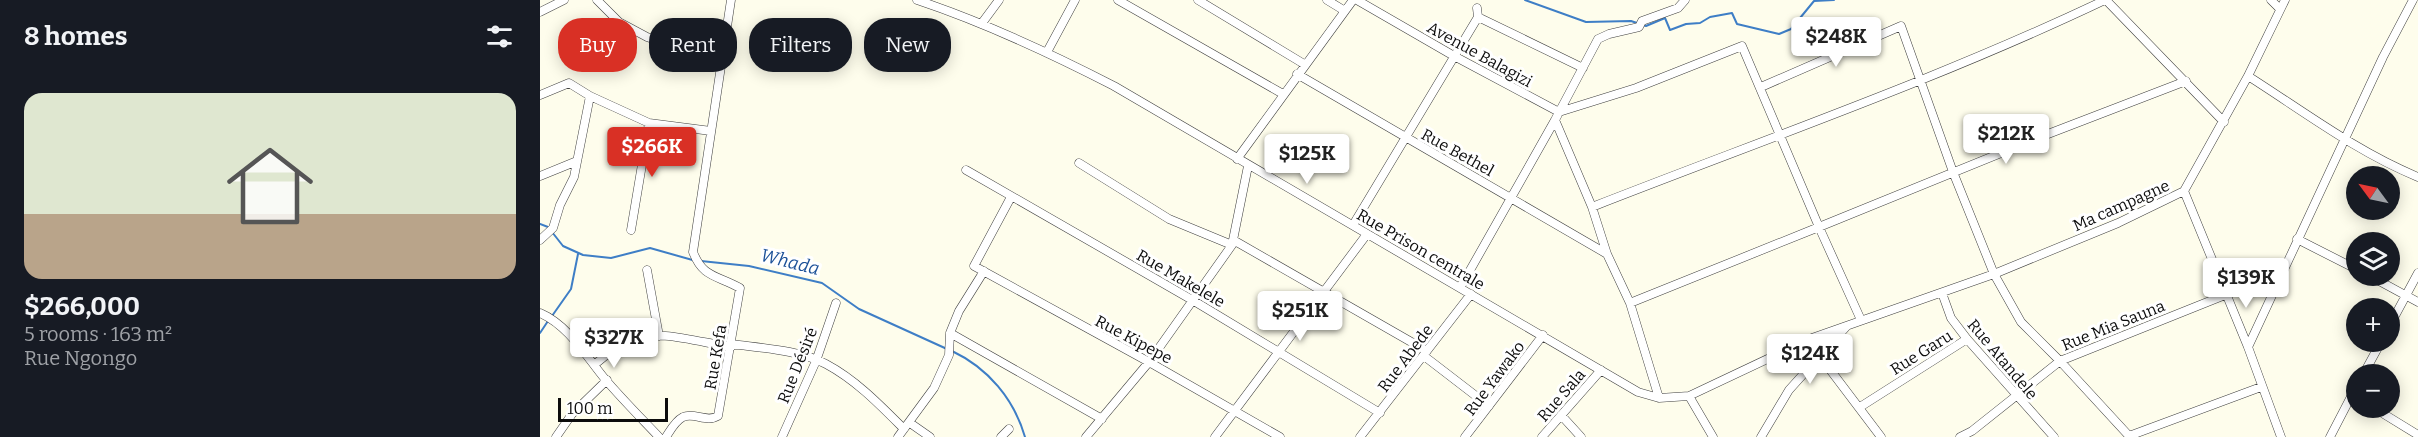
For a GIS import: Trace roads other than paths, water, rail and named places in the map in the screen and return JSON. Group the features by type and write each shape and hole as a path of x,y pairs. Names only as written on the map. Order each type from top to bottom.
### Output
{"street":[{"path":"540,12 564,0"},
{"path":"597,0 619,22 649,38"},
{"path":"728,18 731,0"},
{"name":"Rue Prison centrale","path":"917,0 982,23 1047,51 1114,86 1638,392 1659,398 1689,396"},
{"path":"982,23 999,0"},
{"path":"1047,51 1075,0"},
{"path":"1118,0 1283,94"},
{"path":"1198,0 1304,64"},
{"path":"1327,0 1345,11"},
{"path":"1237,159 1304,64 1355,0"},
{"name":"Avenue Balagizi","path":"1355,0 1559,112"},
{"path":"1460,288 1512,198 1598,39 1678,8 1684,0"},
{"path":"1592,207 1919,80 2055,24 2105,0 2224,122"},
{"path":"2271,0 2280,9"},
{"name":"Ma campagne","path":"1847,327 1861,320 1994,274 2118,223 2184,191 2224,122 2285,0"},
{"path":"2248,347 2345,138 2413,0"},
{"path":"1353,225 1406,139 1477,13 1583,68"},
{"path":"1761,87 1901,26 1953,172 1994,274 2021,322 2129,437 2261,387"},
{"path":"1559,112 1636,88 1742,46 1861,320"},
{"path":"540,95 569,83 590,96 649,123 711,131 719,72"},
{"name":"Rue Bethel","path":"1297,74 1607,254"},
{"path":"2248,76 2388,165 2418,177"},
{"path":"1630,303 1953,172 2186,81"},
{"path":"540,240 550,230 574,177 590,96"},
{"path":"1555,120 1592,207 1607,254 1630,303 1659,398"},
{"path":"631,230 649,123"},
{"name":"Rue Kefa","path":"666,437 680,418 685,416 713,419 718,416 740,288 704,272 698,265 693,252 711,131"},
{"path":"540,176 577,161"},
{"path":"1079,163 1170,219 1234,243 1324,291 1425,354 1489,406"},
{"path":"1086,437 1149,362 1234,243 1248,166"},
{"name":"Rue Makelele","path":"966,170 1194,301 1380,413"},
{"path":"2184,191 2248,347 2281,437"},
{"name":"Rue Kipepe","path":"1011,197 974,266 1280,437"},
{"path":"1215,437 1367,234"},
{"path":"2297,239 2346,264"},
{"path":"646,270 659,336"},
{"path":"898,437 934,388 950,352 950,333 959,311 984,271"},
{"path":"2400,306 2418,273"},
{"path":"2389,286 2418,302"},
{"name":"Rue Atandele","path":"1942,292 1951,318 1967,339 2015,396 2054,437"},
{"name":"Rue Abede","path":"1360,437 1471,294"},
{"name":"Rue Mia Sauna","path":"1960,437 1972,431 2060,361 2225,295"},
{"name":"Rue Désiré","path":"782,437 816,361 836,303"},
{"path":"545,316 579,344 594,365 659,437"},
{"path":"1761,437 1789,390 1847,327"},
{"path":"1713,437 1689,396 1812,338 1847,327"},
{"path":"950,333 1102,419"},
{"name":"Rue Yawako","path":"1465,437 1543,335"},
{"path":"594,365 626,339 659,336 783,351 825,364 870,394 907,426 930,437"},
{"name":"Rue Garu","path":"1860,407 1967,339"},
{"path":"1819,356 1881,437"},
{"name":"Rue Sala","path":"1542,437 1600,370"},
{"path":"556,437 572,414 607,380"},
{"path":"2330,437 2346,409"},
{"path":"1562,415 1581,437"},
{"path":"2390,418 2418,435"},
{"path":"1001,437 1009,429"}],"waterway":[{"path":"1525,0 1586,22 1631,21 1646,26 1665,18 1670,30 1686,24 1700,23 1710,17 1732,13 1737,24 1779,34 1791,29 1814,1 1834,0"},
{"name":"Whada","path":"540,224 548,227"},
{"name":"Whada","path":"552,232 563,246 583,255 611,258 650,248 696,261"},
{"path":"552,316 571,289 578,254"},
{"name":"Whada","path":"701,261 749,266 822,283 859,309 947,349"},
{"path":"540,333 548,321"},
{"name":"Whada","path":"952,351 977,366 998,386 1014,410 1025,437"}]}
